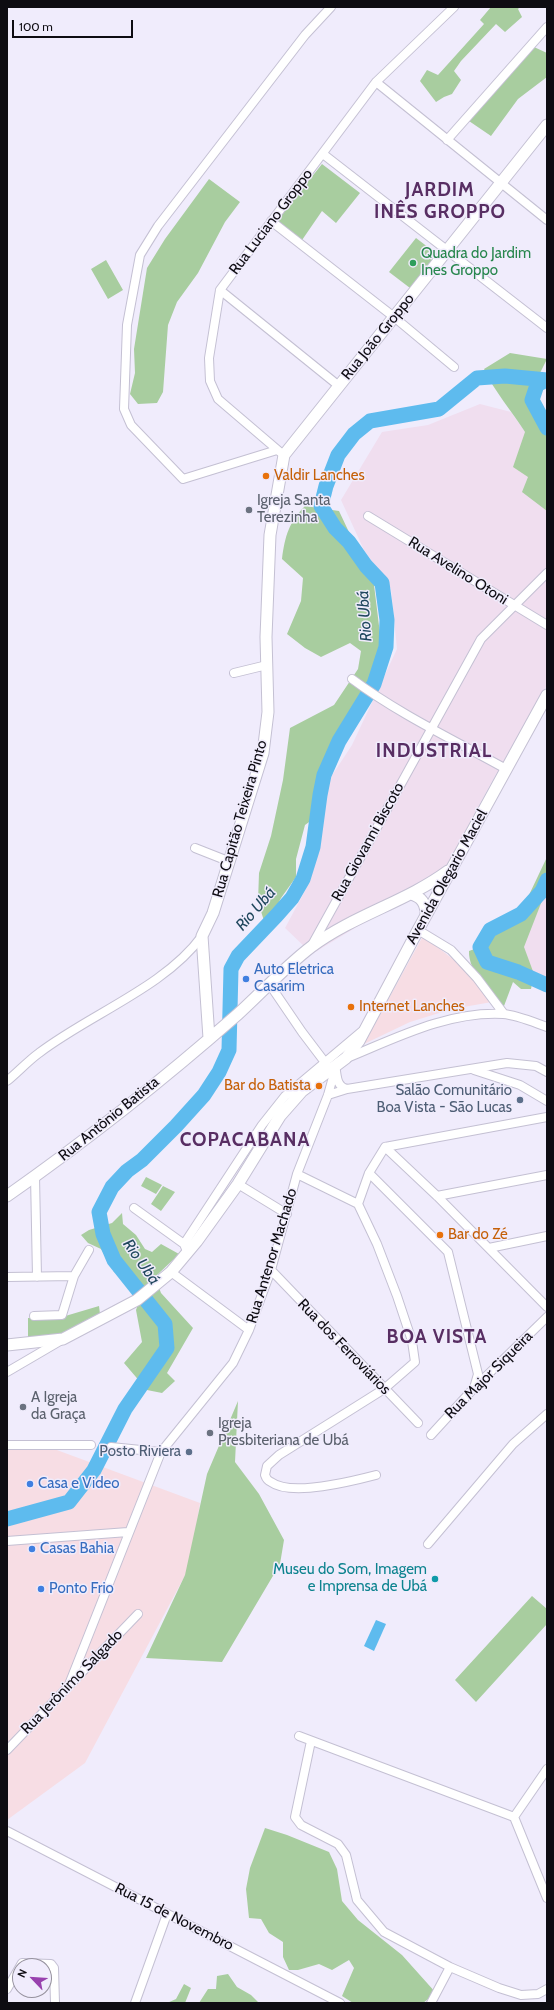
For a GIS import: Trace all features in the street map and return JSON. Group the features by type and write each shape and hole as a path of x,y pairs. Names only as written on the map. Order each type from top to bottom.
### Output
{"main road":[{"name":"Rua João Groppo","path":"281,453 339,386 547,126"},
{"name":"Rua Capitão Teixeira Pinto","path":"209,1038 202,936 213,913 228,860 263,753 268,712 266,638 270,535 281,453"},
{"name":"Avenida Olegario Maciel","path":"63,1339 137,1300 171,1272 186,1248 197,1242 238,1184 280,1116 302,1091 332,1067 346,1058 359,1041 426,915 547,695"},
{"name":"Rua Antônio Batista","path":"7,1196 85,1140 237,1015 311,947 338,929 376,909 430,884 452,868"},
{"path":"411,894 422,899 426,907 426,915"},
{"path":"7,1345 63,1339"}],"street":[{"path":"281,453 183,479 131,425 124,409 127,325 140,255 158,226 305,35 331,7"},
{"name":"Rua Luciano Groppo","path":"281,453 218,399 210,381 209,358 220,290 376,82 454,7"},
{"path":"448,140 547,27"},
{"path":"376,82 547,220"},
{"path":"323,154 547,328"},
{"path":"271,221 394,317 454,367"},
{"path":"220,290 339,386"},
{"name":"Rua Avelino Otoni","path":"368,516 547,625"},
{"name":"Rua Giovanni Biscoto","path":"311,947 481,639 547,573"},
{"path":"234,673 267,665"},
{"path":"352,679 375,695 431,728 506,769"},
{"path":"195,848 228,860"},
{"name":"Rua Giovanni Biscoto","path":"327,917 330,928 333,930 338,929"},
{"path":"418,930 451,950 478,978 504,1014"},
{"path":"7,1081 39,1053 160,976 191,952 202,936"},
{"path":"270,984 302,1032 332,1067 339,1084 342,1088 347,1089"},
{"path":"346,1058 418,1029 455,1018 478,1014 504,1014 547,1026"},
{"path":"134,1208 186,1248 262,1125 285,1096 332,1067 365,1029"},
{"path":"328,1094 347,1089 474,1070 507,1063 536,1066 547,1072"},
{"name":"Rua Antenor Machado","path":"68,1687 128,1532 161,1452 233,1363 249,1330 271,1270 297,1174 328,1094 332,1067"},
{"path":"474,1070 520,1085 547,1101"},
{"path":"358,1204 369,1173 385,1147 547,1118"},
{"path":"385,1147 437,1196 547,1307"},
{"path":"369,1173 448,1252 478,1374 474,1388"},
{"path":"297,1174 358,1204 377,1244 412,1341 415,1362 384,1389 279,1455 267,1466 265,1476 271,1483 283,1487 315,1487 344,1483 376,1475"},
{"path":"437,1196 547,1175"},
{"path":"35,1176 37,1277"},
{"path":"238,1184 287,1214"},
{"path":"489,1248 547,1236"},
{"path":"34,1316 62,1315 74,1276 89,1250"},
{"name":"Rua dos Ferroviários","path":"271,1270 418,1423"},
{"path":"171,1272 249,1330"},
{"path":"7,1278 74,1276"},
{"name":"Rua Major Siqueira","path":"431,1435 474,1388 547,1317"},
{"path":"7,1372 63,1339"},
{"path":"428,1544 513,1444 547,1414"},
{"path":"7,1445 91,1445"},
{"path":"111,1447 161,1452"},
{"path":"7,1541 128,1532"},
{"name":"Rua Jerônimo Salgado","path":"7,1750 138,1614"},
{"path":"299,1736 311,1742 514,1817 547,1898"},
{"path":"311,1742 295,1817 300,1825 338,1844 346,1855 357,1900 384,1932 450,1967 499,1988 521,1995 538,1994 547,1989"},
{"path":"514,1817 547,1769"},
{"name":"Rua 15 de Novembro","path":"7,1831 340,2003"},
{"path":"135,2003 167,1914"},
{"path":"7,1990 22,1963 51,1964 54,1968 55,2003"},
{"path":"431,2003 450,1967"},
{"path":"320,2003 323,1994"}],"shaded area":[{"path":"480,404 511,412 547,463 547,685 490,785 446,867 411,894 307,957 307,949 285,928 307,887 329,780 352,745 397,649 391,589 364,550 341,500 382,432 428,425"},
{"path":"547,888 547,980 534,974 523,947"},
{"path":"423,936 458,963 492,1002 452,1009 410,1022 364,1044"},
{"path":"7,1446 46,1446 200,1503 190,1566 85,1763 7,1820"}],"green space":[{"path":"491,7 520,7 518,9 522,17 505,32 496,24 461,61 454,71 461,80 452,94 436,102 420,81 427,70 438,75 484,24 480,20"},
{"path":"534,47 547,53 547,77 518,99 491,136 469,121"},
{"path":"322,164 360,193 336,223 322,211 300,243 275,223"},
{"path":"209,179 240,202 225,222 198,273 177,302 168,325 163,392 157,403 138,404 130,394 135,373 134,349 147,268 165,239"},
{"name":"Quadra do Jardim Ines Groppo","path":"416,238 437,254 410,288 389,272"},
{"path":"106,260 123,290 108,299 91,269"},
{"path":"510,353 547,359 533,387 528,406 547,429 547,511 522,492 528,477 513,467 525,432 484,369"},
{"path":"305,506 339,511 374,585 381,642 369,679 319,773 316,817 305,825 296,859 296,877 281,898 266,927 258,902 259,873 271,836 283,780 290,728 334,705 358,669 361,651 350,643 321,657 305,648 287,634 301,601 303,578 282,559 291,524"},
{"path":"547,857 547,888 524,947 534,974 531,989 521,989 513,982 504,1006 492,995 476,974 472,966 469,951 480,947 483,932 500,917 515,913 529,895"},
{"path":"146,1177 162,1185 156,1194 141,1186"},
{"path":"163,1186 175,1192 161,1211 151,1204"},
{"path":"122,1213 123,1224 136,1235 145,1249 152,1252 161,1244 179,1254 155,1277 161,1293 193,1328 167,1373 175,1381 162,1393 147,1390 124,1363 142,1342 136,1310 142,1294 129,1279 114,1272 101,1249 88,1243 81,1235 89,1230 112,1223"},
{"path":"99,1306 100,1314 63,1333 28,1338 28,1318 62,1317"},
{"path":"238,1401 235,1462 259,1494 284,1540 280,1564 222,1662 146,1658 185,1575 207,1474"},
{"path":"532,1596 547,1609 547,1624 476,1702 455,1680"},
{"path":"265,1828 329,1852 337,1869 342,1901 358,1920 402,1955 436,1993 423,2003 353,2003 342,1996 354,1968 349,1960 332,1970 319,1964 298,1970 289,1970 283,1957 283,1942 269,1933 261,1919 249,1918 246,1889 250,1868"},
{"path":"228,1974 237,1987 251,1995 259,2003 199,2003 208,1989 216,1989 217,1976"},
{"path":"184,1984 191,1988 185,2003 167,2003 176,1999"}],"water":[{"path":"376,1620 386,1624 374,1651 364,1646"}],"waterway":[{"name":"Rio Ubá","path":"7,1519 69,1502 94,1470 125,1409 167,1348 165,1324 114,1260 103,1234 99,1212 112,1187 127,1171 142,1160 176,1126 204,1095 219,1072 229,1050 231,969 238,956 292,898 303,879 313,847 324,775 339,741 374,684 386,647 387,620 382,583 366,566 349,542 335,528 321,506 326,486 338,455 354,434 370,421 439,409 477,378 505,376 547,380"},
{"path":"546,380 537,385 532,400 547,428"},
{"path":"547,880 542,891 521,914 490,930 480,947 487,962 518,972 547,985"}],"place":[{"name":"Quadra do Jardim Ines Groppo","path":"413,263"},
{"name":"Valdir Lanches","path":"266,476"},
{"name":"Igreja Santa Terezinha","path":"249,510"},
{"name":"Auto Eletrica Casarim","path":"246,979"},
{"name":"Internet Lanches","path":"351,1007"},
{"name":"Bar do Batista","path":"319,1086"},
{"name":"Salão Comunitário Boa Vista - São Lucas","path":"520,1100"},
{"name":"Bar do Zé","path":"440,1235"},
{"name":"A Igreja da Graça","path":"23,1407"},
{"name":"Igreja Presbiteriana de Ubá","path":"210,1433"},
{"name":"Posto Riviera","path":"189,1452"},
{"name":"Casa e Video","path":"30,1484"},
{"name":"Casas Bahia","path":"32,1549"},
{"name":"Museu do Som, Imagem e Imprensa de Ubá","path":"435,1579"},
{"name":"Ponto Frio","path":"41,1589"}],"district":[{"name":"JARDIM INÊS GROPPO","path":"440,201"},
{"name":"INDUSTRIAL","path":"434,751"},
{"name":"COPACABANA","path":"245,1140"},
{"name":"BOA VISTA","path":"437,1337"}]}
